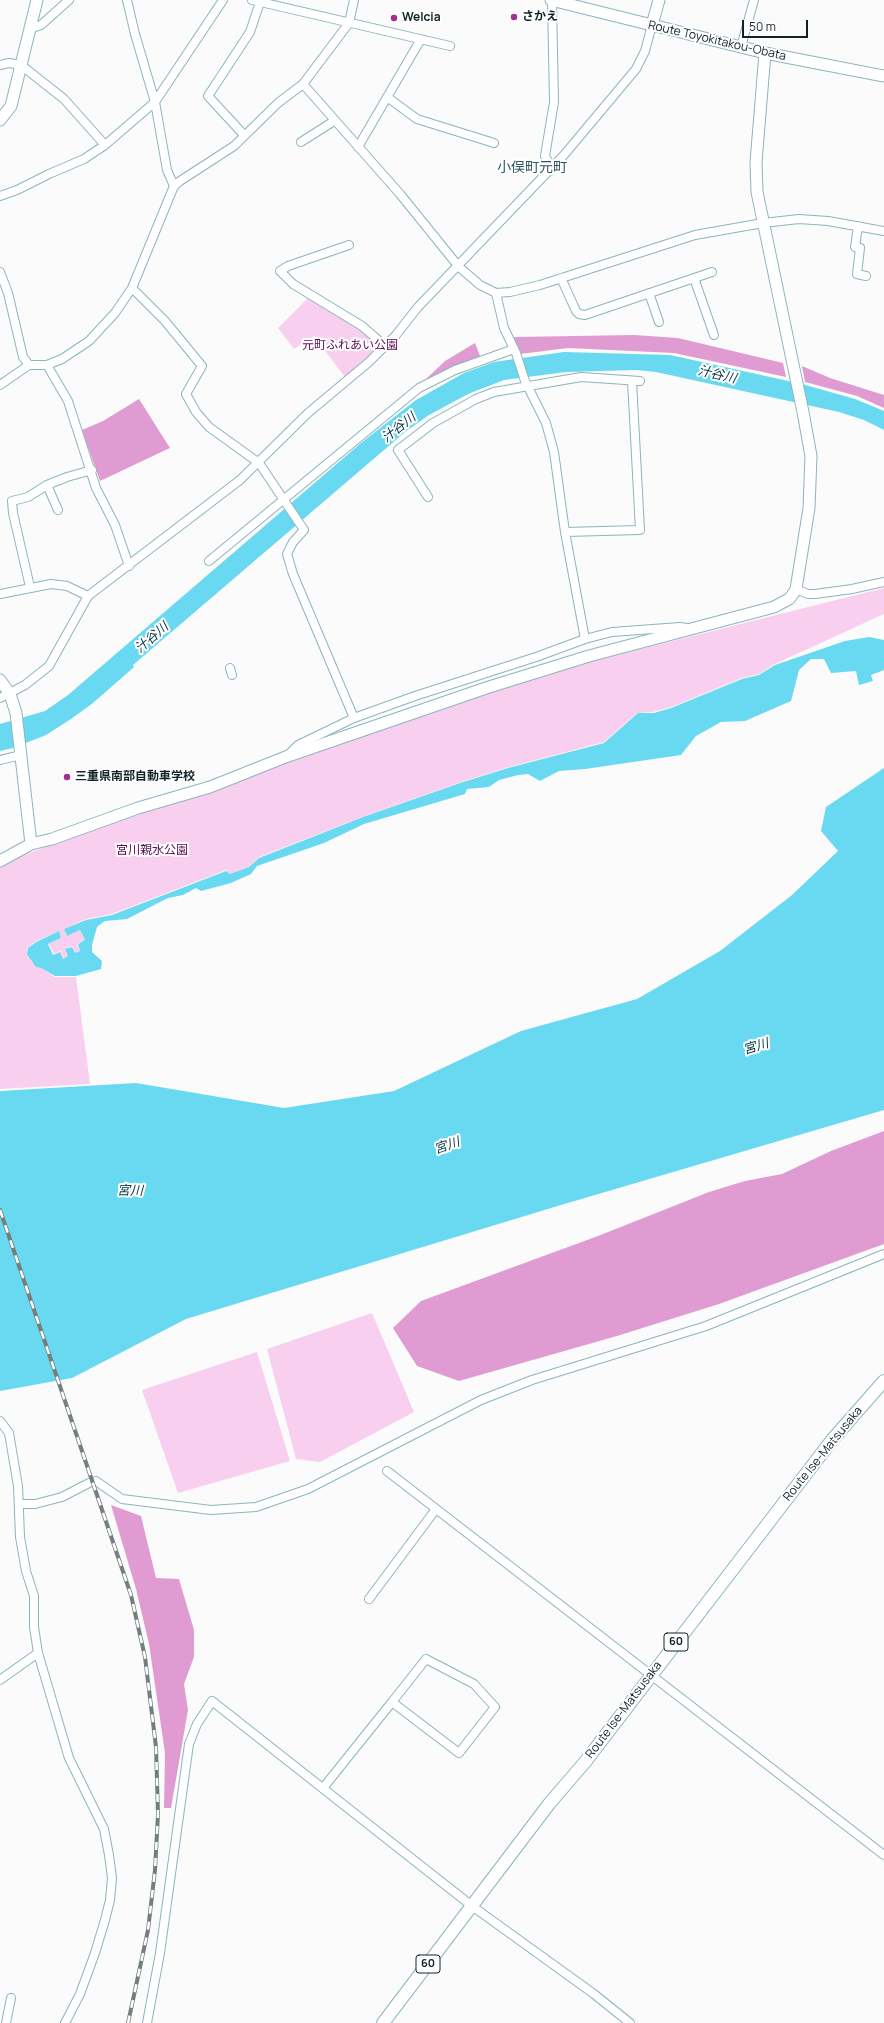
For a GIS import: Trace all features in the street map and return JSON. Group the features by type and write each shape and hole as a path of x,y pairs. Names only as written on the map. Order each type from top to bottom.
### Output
{"main road":[{"name":"Route Ise-Matsusaka","path":"383,2023 549,1804 585,1762 650,1675 832,1440 884,1381"}],"street":[{"path":"0,120 11,106 37,0"},
{"path":"29,29 41,25 69,0"},
{"path":"128,0 135,34 155,102 167,170 174,186"},
{"path":"0,196 17,190 49,174 72,165 105,145 155,102 223,0"},
{"path":"0,385 29,366 47,365 62,359 84,346 115,313 132,288 174,186 180,180 234,146 278,103 303,84 349,23 354,0"},
{"path":"552,0 554,102 545,156 552,167"},
{"name":"Route Toyokitakou-Obata","path":"552,0 765,53 884,76"},
{"path":"5,696 40,675 49,666 88,596 240,480 308,413 369,362 385,346 418,307 459,267 552,167 636,69 645,51 659,0"},
{"path":"741,47 754,0"},
{"path":"244,135 208,96 250,32 256,1 450,46"},
{"path":"358,147 421,39"},
{"path":"0,861 31,844 52,839 138,808 210,786 288,756 489,687 582,658 774,607 789,599 796,589 811,494 810,456 803,412 762,223 757,192 756,162 765,53"},
{"path":"0,65 9,63 21,65 64,99 105,145"},
{"path":"303,84 334,121 400,194 459,267 480,286 496,294 540,285 696,235 762,223 799,219 828,221 884,231"},
{"path":"387,97 417,119 494,142"},
{"path":"301,142 334,121"},
{"path":"858,226 855,247 860,248 857,274 866,276"},
{"path":"349,245 288,266 280,271 293,284 362,326 385,346"},
{"path":"0,272 8,293 24,357 29,366"},
{"path":"561,278 576,311 579,314 585,315 712,272"},
{"path":"694,278 714,335"},
{"path":"132,288 165,321 202,366 186,394 196,412 209,427 259,462 304,530 293,542 288,554 292,574 354,718"},
{"path":"649,293 659,322"},
{"path":"496,294 504,328 515,351 526,383 546,423 554,452 565,532 585,639"},
{"path":"209,561 328,465 419,388 456,370 515,351"},
{"path":"47,365 68,400 92,470 96,488 115,525 128,566"},
{"path":"428,497 398,450 433,423 476,399 526,383 581,378 636,381 640,530 565,532"},
{"path":"30,587 13,513 12,501 28,497 47,485 67,477 92,470"},
{"path":"47,485 58,510"},
{"path":"796,589 808,594 852,589 884,582"},
{"path":"0,594 51,584 68,586 88,596"},
{"path":"288,756 298,745 354,718 415,696 536,658 585,639 618,632 680,627 690,629"},
{"path":"0,680 5,696 16,713 31,844"},
{"path":"0,760 21,753"},
{"path":"19,1504 35,1504 62,1498 93,1482 122,1499 211,1510 256,1507 308,1489 488,1397 532,1380 706,1326 884,1254"},
{"path":"0,1421 8,1433 18,1486 20,1537 26,1571 34,1596 34,1626 38,1653 69,1758 104,1828 112,1878 110,1900 95,1953 80,1994 65,2023"},
{"path":"387,1471 884,1855"},
{"path":"369,1598 436,1509"},
{"path":"0,1680 38,1653"},
{"path":"323,1788 426,1659 474,1684 495,1707 459,1753 392,1702"},
{"path":"147,2023 160,1953 189,1744 197,1724 212,1701 472,1906 594,1994 630,2023"},
{"path":"4,2020 11,1998"}],"green space":[{"name":"元町ふれあい公園","path":"309,297 332,308 385,346 347,380 314,336 294,349 278,328"},
{"name":"宮川親水公園","path":"884,588 884,614 775,664 759,674 742,678 671,707 653,712 637,713 604,742 509,767 461,782 362,817 259,857 249,867 230,874 226,870 112,914 86,919 64,929 67,936 80,930 85,940 77,944 80,951 75,953 72,946 65,949 68,956 63,959 60,951 54,954 49,944 61,938 59,931 36,941 28,947 27,956 36,967 41,968 55,977 76,977 90,1084 0,1089 0,864 288,756 585,663"},
{"path":"372,1313 414,1412 320,1462 296,1459 267,1349"},
{"path":"257,1352 290,1461 178,1493 142,1390"}],"shaded area":[{"path":"634,335 678,338 783,363 786,377 674,353 568,348 520,354 514,337"},
{"path":"475,343 480,356 425,380 445,361"},
{"path":"802,366 830,378 884,395 884,408 857,396 805,382"},
{"path":"139,399 170,448 100,481 82,430 103,421"},
{"path":"884,1131 884,1244 719,1304 617,1336 459,1381 417,1366 393,1328 421,1301 598,1236 709,1192 745,1181 782,1174 831,1151"},
{"path":"111,1505 141,1516 156,1578 179,1579 194,1630 194,1657 184,1684 188,1710 171,1808 164,1808 165,1753 149,1644 136,1589"}],"water":[{"name":"汁谷川","path":"564,352 670,355 802,384 855,399 884,411 884,430 864,420 839,412 656,372 636,370 566,372 504,380 468,394 429,415 405,432 133,665 134,667 93,703 46,735 13,748 0,751 0,724 45,711 68,695 361,443 416,400 464,373 494,362"},
{"path":"869,637 884,640 884,670 871,675 873,681 859,685 856,671 831,673 824,659 811,659 799,670 791,701 745,721 721,722 696,736 681,755 585,769 559,771 540,781 528,774 518,775 499,780 489,787 467,789 465,794 364,824 324,843 257,866 251,874 231,883 201,891 196,888 183,895 168,898 127,919 105,921 97,927 92,945 92,952 102,961 101,969 76,976 55,976 41,968 36,967 27,955 28,948 36,942 59,931 61,938 48,944 53,955 60,952 63,959 68,956 65,949 72,947 75,953 80,951 78,944 85,940 80,930 67,936 64,929 86,920 112,915 226,871 230,874 249,867 259,858 363,817 460,783 508,768 604,743 638,713 654,713 671,708 742,679 759,675 775,665 845,641"},
{"name":"宮川","path":"884,768 884,1110 561,1205 186,1319 72,1378 0,1391 0,1091 136,1083 284,1108 394,1091 521,1031 637,999 720,951 792,895 838,851 821,831 826,807"}],"railway":[{"path":"0,1210 131,1595 145,1657 156,1747 158,1814 155,1870 148,1930 128,2023"}],"place":[{"name":"さかえ","path":"514,17"},
{"name":"Welcia","path":"394,18"},
{"name":"三重県南部自動車学校","path":"67,777"}],"district":[{"name":"小俣町元町","path":"532,168"}]}
